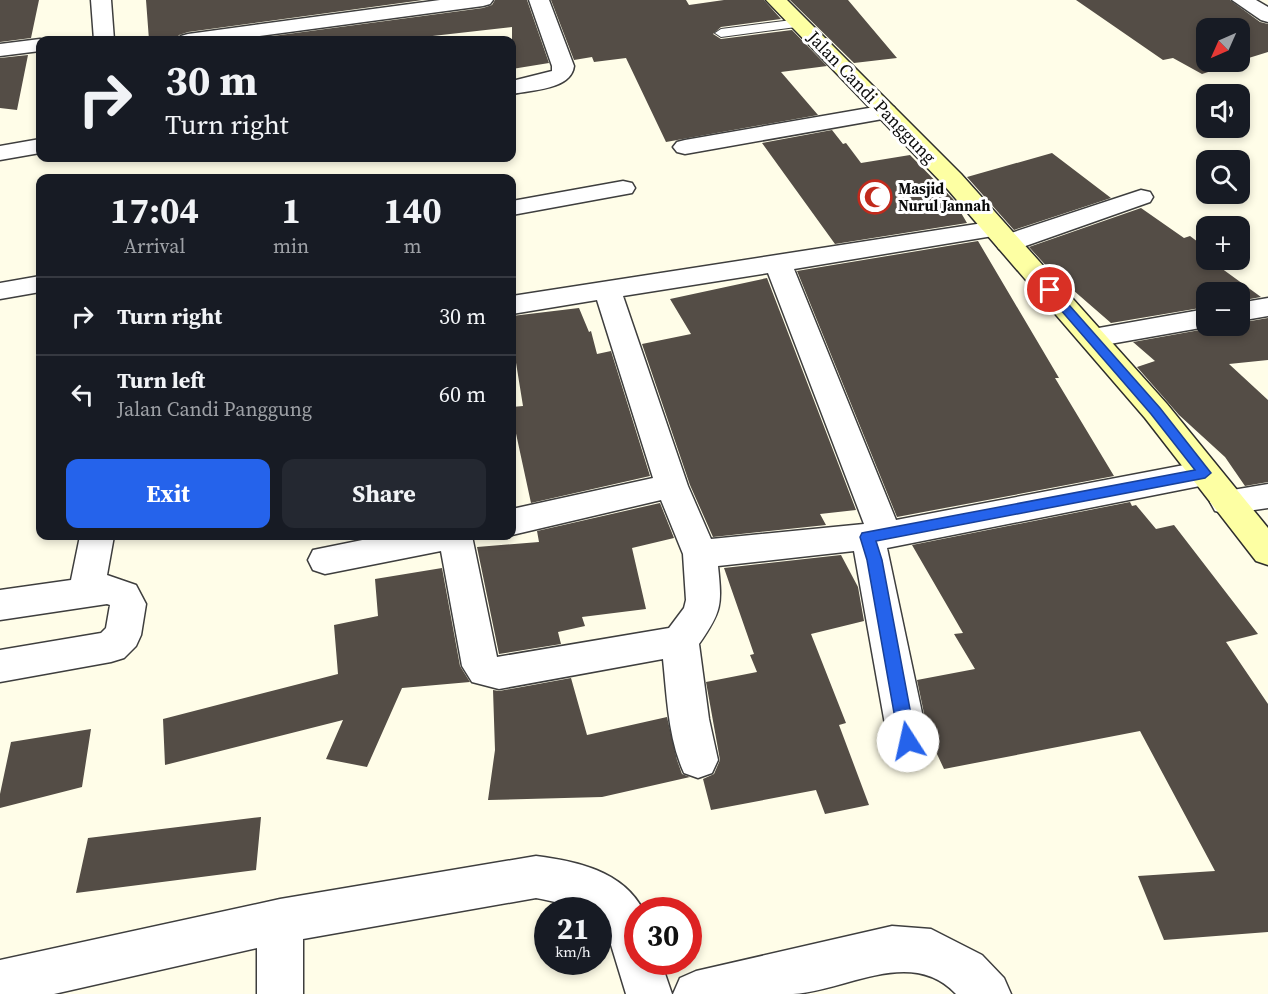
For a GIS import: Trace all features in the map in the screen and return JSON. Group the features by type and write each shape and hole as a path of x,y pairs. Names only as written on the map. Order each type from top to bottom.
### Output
{"main road":[{"name":"Jalan Candi Panggung","path":"776,0 952,179 1156,411 1268,552"}],"street":[{"path":"98,36 101,0"},
{"path":"218,36 483,0"},
{"path":"516,86 552,80 562,74 564,66 539,0"},
{"path":"1242,0 1268,16"},
{"path":"0,50 36,46"},
{"path":"686,147 886,112"},
{"path":"0,153 36,148"},
{"path":"516,207 623,188"},
{"path":"516,304 778,263 1002,236 1141,196"},
{"path":"778,263 876,536 874,560 908,741"},
{"path":"0,291 36,285"},
{"path":"608,291 672,486 700,554 704,600 700,614 680,641 689,718 698,760"},
{"path":"1250,310 1268,307"},
{"path":"1093,338 1196,320"},
{"path":"700,554 876,536 1205,473"},
{"path":"516,521 672,486"},
{"path":"1227,502 1268,496"},
{"path":"87,591 96,540"},
{"path":"325,560 428,540"},
{"path":"456,540 477,650 481,666 485,671 499,673 680,641"},
{"path":"0,605 109,589 123,595 128,604 123,634 119,641 111,647 0,666"},
{"path":"0,983 280,921 536,877 574,882 603,896 624,919"},
{"path":"279,994 280,921"},
{"path":"696,994 892,949 930,952 966,971 988,994"},
{"path":"643,975 649,994"}],"lane":[{"path":"721,33 800,23"}],"building":[{"path":"0,0 39,0 31,38 0,42"},
{"path":"146,0 423,0 188,32 178,36 149,36"},
{"path":"495,0 527,0 549,63 516,68 516,36 512,36 512,27 432,36 272,36 483,8 492,5"},
{"path":"551,0 686,0 689,5 724,0 764,0 781,19 721,27 713,34 721,39 792,30 827,66 781,72 818,115 666,142 626,58 594,62 592,57 574,60"},
{"path":"790,0 848,0 897,58 854,63"},
{"path":"1076,0 1230,0 1260,22 1268,24 1268,52 1250,58 1250,18 1196,18 1196,71 1173,58 1163,60"},
{"path":"28,55 17,110 0,108 0,58"},
{"name":"Masjid Nurul Jannah","path":"832,130 843,144 846,143 861,163 910,155 953,199 967,223 835,244 762,143"},
{"path":"1052,153 1111,198 1014,230 967,177"},
{"path":"1141,208 1184,238 1190,236 1196,240 1196,270 1224,270 1240,282 1196,282 1196,309 1111,323 1050,270 1029,247"},
{"path":"978,241 1059,378 1055,378 1114,476 897,517 797,271"},
{"path":"767,278 856,510 820,514 826,525 713,537 690,485 642,344 691,334 670,299"},
{"path":"1250,289 1261,297 1250,299"},
{"path":"579,308 589,332 591,331 597,354 611,351 650,476 531,503 516,434 516,407 523,406 516,363 516,316"},
{"path":"1268,318 1268,360 1229,364 1268,400 1268,482 1245,486 1225,457 1179,415 1137,367 1155,361 1133,342 1196,331 1196,336 1250,336 1250,321"},
{"path":"1130,502 1132,506 1136,505 1156,529 1174,525 1258,634 1226,642 1268,704 1268,932 1164,940 1138,876 1215,871 1140,731 944,769 929,737 917,680 975,669 954,634 963,633 912,545"},
{"path":"660,503 674,538 632,548 646,609 582,617 585,626 558,632 561,644 499,654 477,547 539,542 537,531"},
{"path":"841,555 858,587 864,621 811,634 846,723 839,725 869,805 825,814 816,790 711,810 703,779 714,774 720,760 706,682 757,672 750,655 754,654 724,568"},
{"path":"442,568 460,666 470,682 402,688 367,767 326,759 343,720 165,765 163,719 338,674 334,625 378,616 375,579"},
{"path":"571,678 587,735 667,717 682,774 690,777 602,797 488,800 495,750 493,690 499,691"},
{"path":"91,729 82,787 0,808 0,794 11,742"},
{"path":"261,817 256,870 76,893 88,838"}],"place":[{"name":"Masjid Nurul Jannah","path":"875,197"}],"route":[{"path":"908,741 874,560 867,537 1205,473 1156,411 1050,290"}]}
